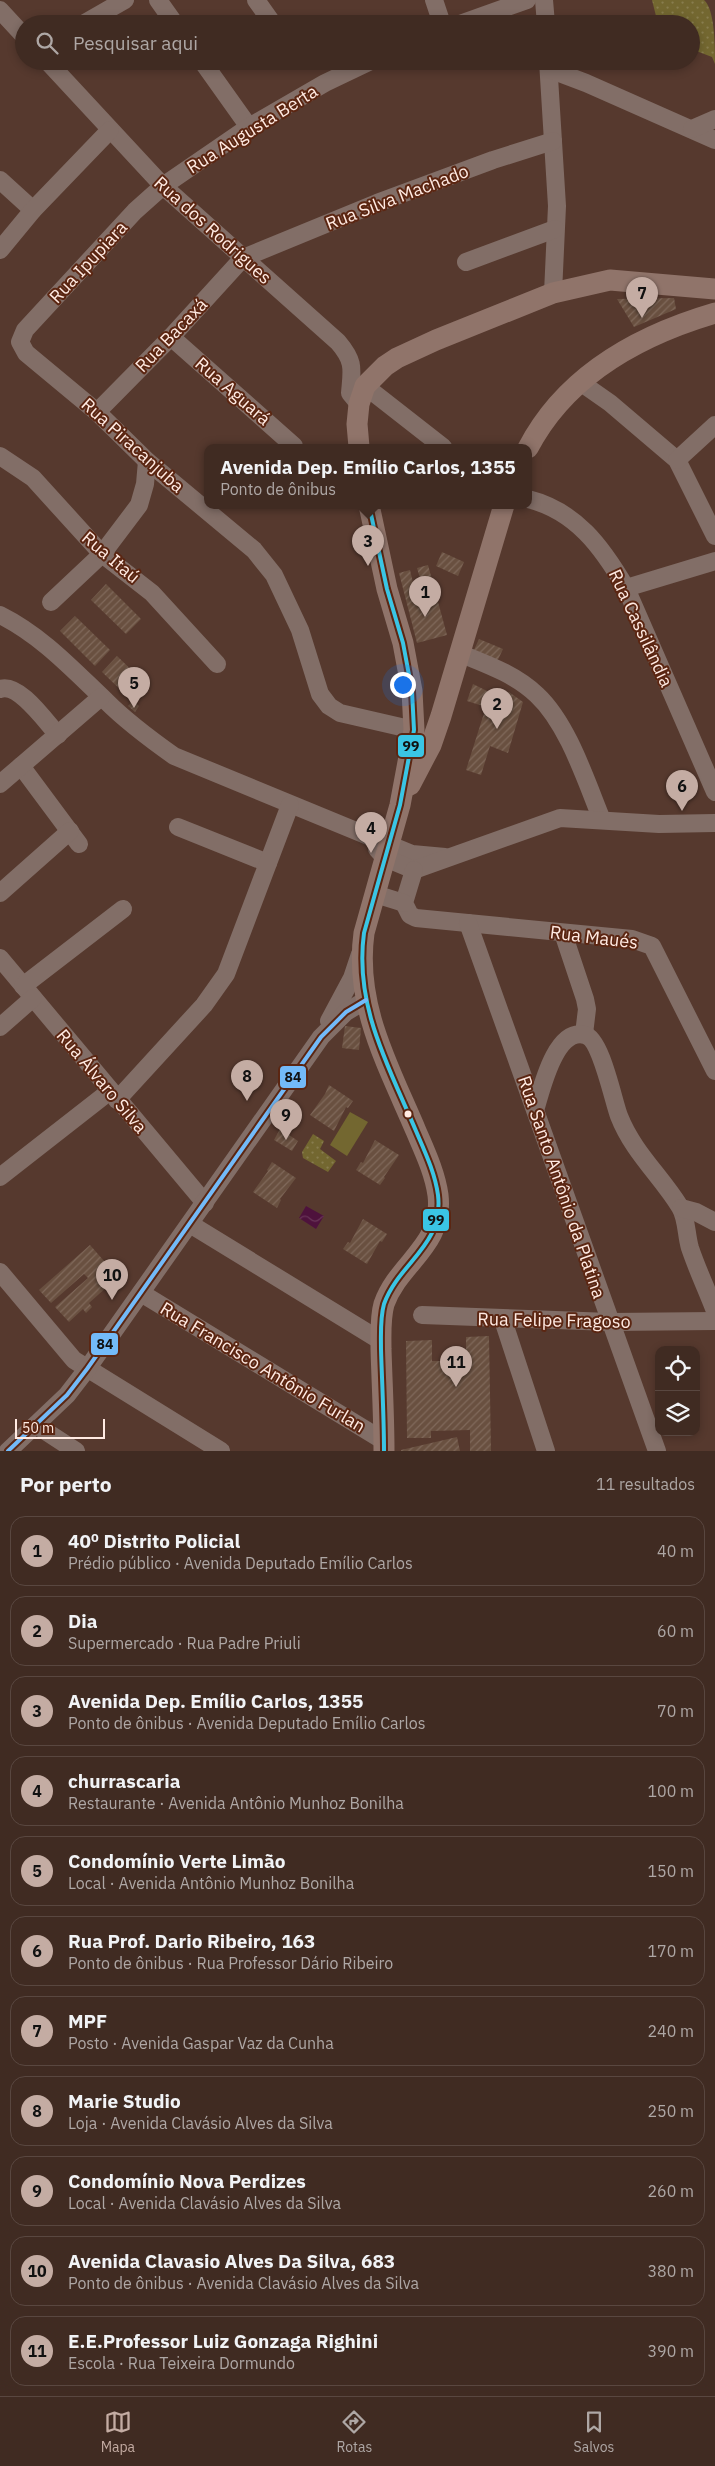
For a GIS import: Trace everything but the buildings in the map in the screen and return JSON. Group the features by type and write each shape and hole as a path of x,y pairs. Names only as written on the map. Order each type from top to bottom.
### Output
{"main road":[{"path":"359,444 357,424 362,395 385,366 401,355 553,292 610,280 713,290"},
{"path":"530,444 539,430 580,382 613,357 632,345 676,325 715,313"},
{"path":"370,509 387,589 403,643 412,699 414,730 400,805 368,918 362,950 366,1000 379,1049 431,1166 438,1194 439,1211 428,1243 392,1287 384,1305 381,1341 384,1446"},
{"path":"400,805 431,745 503,509"},
{"path":"412,699 419,710 429,713 445,704"}],"street":[{"path":"99,15 125,0"},
{"path":"158,0 169,15"},
{"path":"256,0 267,15"},
{"path":"434,0 439,15"},
{"path":"485,15 527,0"},
{"path":"544,0 545,15"},
{"path":"0,10 15,26"},
{"name":"Rua dos Rodrigues","path":"55,70 163,186 346,352 351,362 353,373 350,393 362,395"},
{"path":"208,70 249,127"},
{"name":"Rua Augusta Berta","path":"163,186 249,127 325,83 352,70"},
{"path":"548,70 556,206 553,292"},
{"path":"559,70 715,140"},
{"path":"692,129 715,119"},
{"path":"0,250 33,210 110,130"},
{"name":"Rua Silva Machado","path":"243,258 377,203 493,160 553,141"},
{"path":"0,180 33,210"},
{"name":"Rua Ipupiara","path":"20,342 21,336 32,323 135,211 163,186"},
{"path":"466,262 555,229"},
{"name":"Rua Bacaxá","path":"97,412 171,337 243,258"},
{"name":"Rua Aguará","path":"171,337 292,444"},
{"name":"Rua Piracanjuba","path":"20,342 26,353 97,412 147,461 204,508"},
{"path":"580,382 610,402 677,460 715,536"},
{"path":"362,395 437,444"},
{"path":"677,460 715,425"},
{"name":"Rua Itaú","path":"0,456 33,478 102,554 152,593 217,664"},
{"path":"52,602 102,554 139,505 147,461"},
{"name":"Rua Cassilândia","path":"532,500 542,503 581,526 596,541 626,588 715,792"},
{"name":"Rua Piracanjuba","path":"205,509 254,550 274,575 300,630 320,694 329,706 340,713 414,730"},
{"path":"626,588 715,560"},
{"path":"0,615 30,632 50,647 101,697 141,732 174,756 365,835 414,870"},
{"path":"459,654 493,666 537,695 553,715 567,739 602,820"},
{"path":"0,689 12,688 19,692 58,735"},
{"path":"0,784 101,697"},
{"path":"0,893 75,837 21,766"},
{"path":"0,1177 114,1096 204,1005 226,974 290,805"},
{"path":"414,870 560,818 659,824 715,823"},
{"path":"178,827 268,863"},
{"path":"387,851 445,858"},
{"path":"404,903 414,870"},
{"name":"Rua Maués","path":"375,894 404,903 410,915 416,918 632,939 652,946 715,1071"},
{"path":"0,1027 28,992 123,909"},
{"name":"Rua Santo Antônio da Platina","path":"468,923 502,1020 536,1107 656,1451"},
{"path":"563,933 585,999 587,1009 584,1034"},
{"path":"8,1451 67,1395 142,1293 275,1100 321,1037 352,978 362,950"},
{"name":"Rua Álvaro Silva","path":"0,958 205,1203"},
{"path":"321,1037 346,1012 366,1000"},
{"path":"536,1107 548,1070 559,1047 574,1035 584,1034 591,1038 598,1049 620,1118 640,1155 681,1208 690,1248 715,1311"},
{"path":"681,1208 696,1212 715,1222"},
{"path":"190,1224 381,1341"},
{"path":"1,1274 67,1352 86,1369 221,1451"},
{"name":"Rua Francisco Antônio Furlan","path":"142,1293 384,1446"},
{"name":"Rua Felipe Fragoso","path":"422,1315 503,1320 715,1321"},
{"path":"503,1320 546,1451"},
{"path":"36,1425 76,1451"}],"shaded area":[{"path":"652,0 704,0 708,5 712,20 715,64 712,57 700,52 700,15 656,15"},
{"path":"350,1112 368,1122 347,1156 330,1145"},
{"path":"313,1134 324,1141 320,1149 336,1161 328,1172 303,1158 302,1152"}],"water":[{"path":"306,1206 324,1216 316,1229 299,1218"}],"transit line":[{"name":"99","path":"370,509 387,589 403,643 412,691 414,730 400,805 364,933 362,960 364,986 376,1035 429,1163 438,1195 438,1213 428,1241 400,1276 384,1304 381,1326 384,1451"},
{"name":"84","path":"8,1451 67,1395 87,1369 321,1037 346,1012 366,1000"}],"place":[{"name":"MPF","path":"642,318"},
{"name":"Avenida Dep. Emílio Carlos, 1355","path":"368,566"},
{"name":"40º Distrito Policial","path":"425,617"},
{"name":"Condomínio Verte Limão","path":"134,708"},
{"name":"Dia","path":"497,729"},
{"name":"Rua Prof. Dario Ribeiro, 163","path":"682,811"},
{"name":"churrascaria","path":"371,853"},
{"name":"Marie Studio","path":"247,1101"},
{"name":"Condomínio Nova Perdizes","path":"286,1140"},
{"name":"Avenida Clavasio Alves Da Silva, 683","path":"112,1300"},
{"name":"E.E.Professor Luiz Gonzaga Righini","path":"456,1387"}]}
